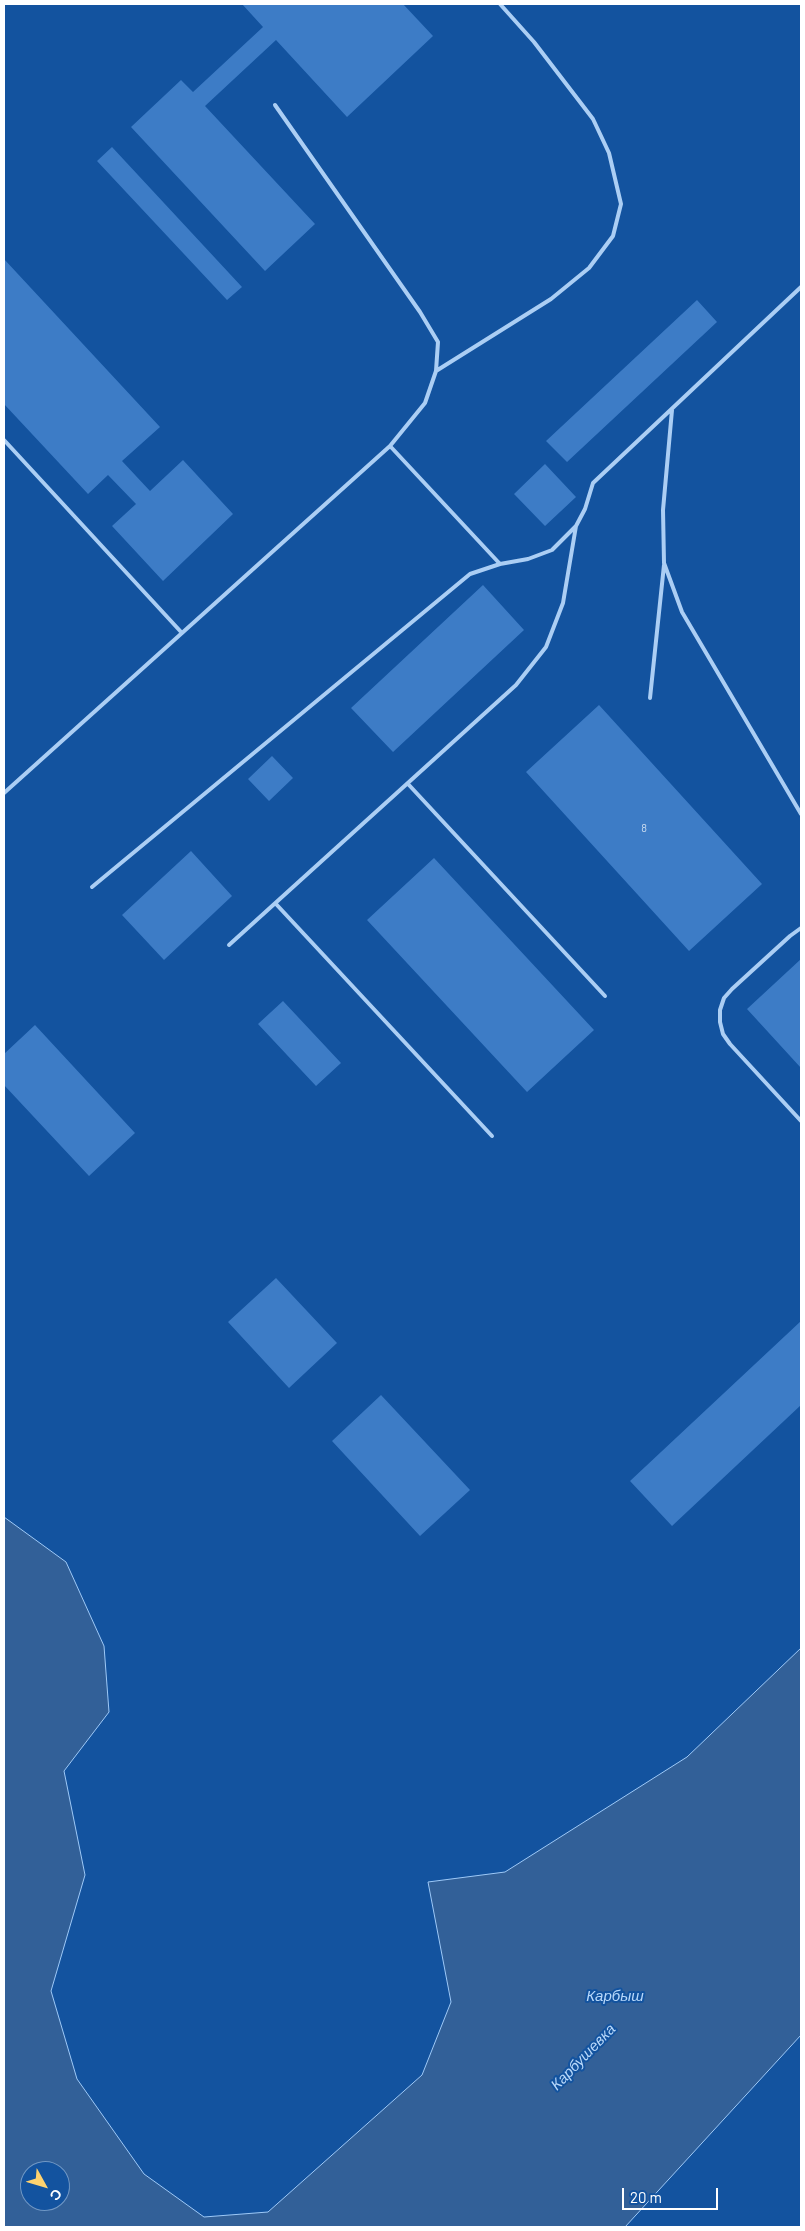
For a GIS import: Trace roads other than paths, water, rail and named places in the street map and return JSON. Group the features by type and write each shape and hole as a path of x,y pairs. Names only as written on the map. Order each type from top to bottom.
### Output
{"lane":[{"path":"436,371 551,299 589,268 613,236 621,204 610,153 593,118 534,42 500,4"},
{"path":"4,793 390,446 425,402 436,371 438,342 420,312 275,105"},
{"path":"92,887 470,574 500,564 528,559 552,550 576,526 585,509 593,483 801,287"},
{"path":"650,698 664,563 663,510 672,409"},
{"path":"4,440 182,633"},
{"path":"390,446 500,564"},
{"path":"229,945 516,685 546,647 563,603 576,526"},
{"path":"664,563 682,612 801,814"},
{"path":"408,784 605,996"},
{"path":"276,904 492,1136"},
{"path":"801,928 724,998 720,1010 720,1022 723,1034 730,1044 801,1121"}],"water":[{"name":"Карбыш","path":"4,1517 66,1562 104,1646 109,1712 64,1771 85,1875 51,1991 77,2079 144,2174 204,2217 268,2212 422,2075 451,2002 428,1882 505,1872 687,1757 801,1648 801,2035 625,2227 4,2227"}],"water label":[{"name":"Карбушевка","path":"583,2057"}]}
